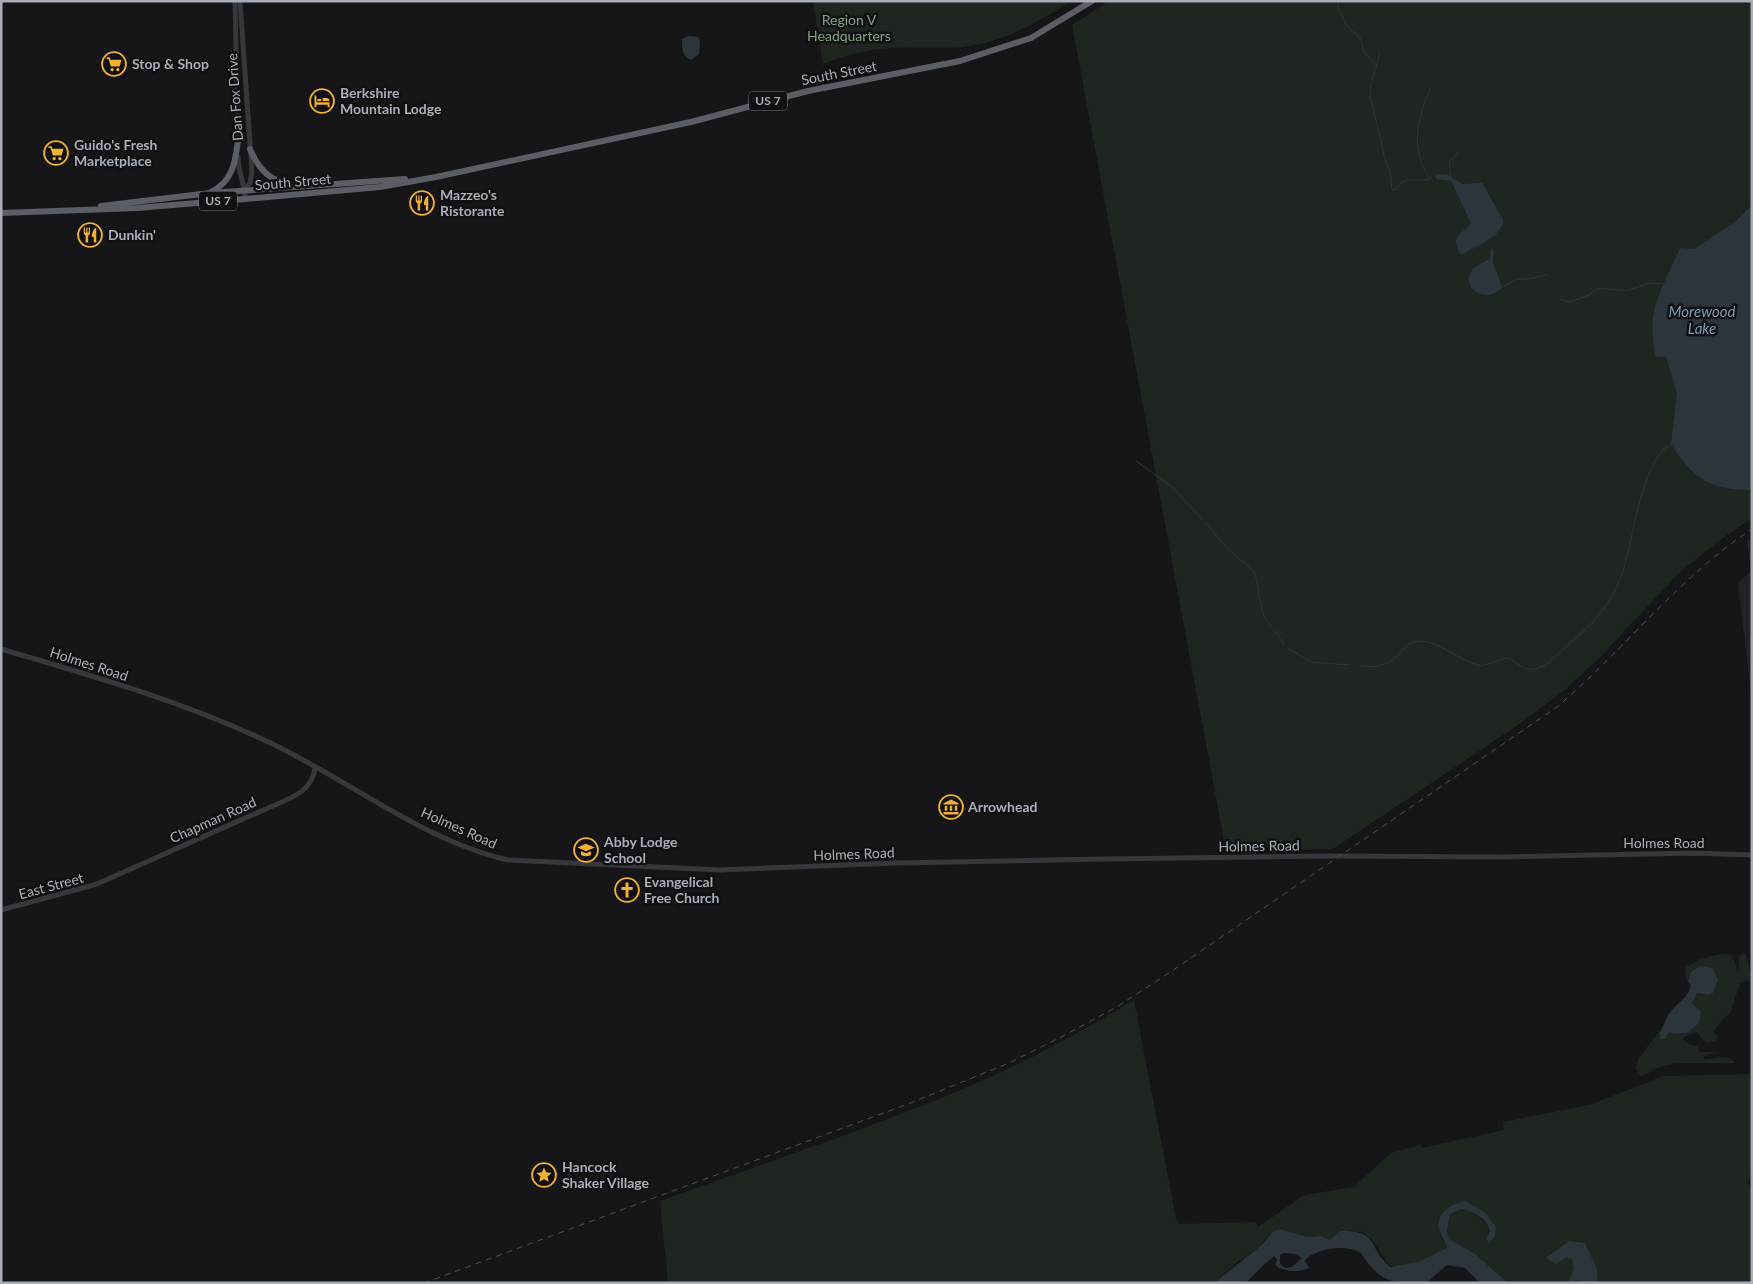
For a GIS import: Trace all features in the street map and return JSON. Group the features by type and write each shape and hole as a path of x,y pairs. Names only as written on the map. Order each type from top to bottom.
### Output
{"highway":[{"name":"South Street","path":"1,213 137,208 380,187 436,177 692,122 808,91 960,61 1009,47 1031,38 1092,1"},
{"path":"210,193 229,178 235,164 238,141"},
{"path":"250,149 258,165 271,178 282,183 300,186"},
{"name":"South Street","path":"63,211 210,193 436,177"}],"street":[{"name":"Dan Fox Drive","path":"235,1 238,172 245,190 245,199"},
{"name":"Dan Fox Drive","path":"240,1 252,172 250,184 245,190"},
{"name":"Holmes Road","path":"1,649 65,667 200,713 263,739 442,836 486,855 508,860 720,870 906,863 1329,856 1752,854"},
{"name":"Chapman Road","path":"106,881 293,797 307,788 314,776 314,768"},
{"name":"East Street","path":"1,910 84,889 106,881"}],"shaded area":[{"path":"1752,538 1752,702 1738,583 1751,571 1747,541"}],"green space":[{"name":"Region V Headquarters","path":"813,1 1071,1 1023,29 984,43 950,48 873,50 856,53 823,64"},
{"path":"1109,1 1752,1 1752,518 1720,540 1680,572 1601,656 1566,689 1521,723 1333,849 1226,851 1072,25"},
{"path":"1743,953 1746,954 1752,979 1740,983 1731,1011 1715,1029 1714,1033 1718,1037 1716,1041 1706,1043 1697,1032 1685,1036 1683,1039 1690,1045 1698,1046 1699,1052 1717,1052 1704,1056 1704,1060 1721,1057 1731,1058 1734,1063 1675,1063 1657,1068 1641,1077 1636,1068 1638,1059 1658,1033 1660,1031 1666,1036 1669,1032 1675,1034 1687,1033 1699,1010 1692,1002 1696,994 1703,995 1689,977 1688,981 1685,975 1686,967 1696,961 1716,955 1728,954 1733,956 1738,972 1739,956"},
{"path":"1134,1000 1177,1224 1256,1222 1258,1227 1304,1195 1354,1187 1391,1153 1421,1145 1422,1148 1504,1130 1503,1122 1589,1105 1664,1076 1752,1074 1752,1168 1748,1183 1752,1188 1752,1283 1508,1283 1474,1253 1449,1239 1447,1231 1450,1214 1461,1209 1468,1210 1485,1223 1494,1238 1484,1213 1466,1201 1452,1205 1445,1212 1441,1222 1440,1236 1447,1244 1444,1249 1430,1258 1402,1266 1388,1264 1375,1243 1363,1232 1344,1231 1330,1240 1316,1236 1307,1237 1280,1229 1266,1237 1260,1246 1230,1268 1215,1283 668,1283 660,1201 883,1121 971,1085 1045,1050"}],"water":[{"path":"689,36 698,37 700,42 699,54 691,60 684,54 682,45 682,39"},
{"path":"1437,174 1449,175 1462,184 1482,183 1503,219 1499,231 1494,236 1460,254 1457,247 1457,237 1471,223 1451,181 1436,179 1435,176"},
{"name":"Morewood Lake","path":"1752,205 1752,490 1725,488 1704,480 1687,466 1671,444 1677,393 1666,357 1656,357 1653,326 1657,301 1680,248 1694,249 1736,221"},
{"path":"1491,245 1494,252 1493,262 1502,287 1495,293 1483,295 1472,289 1469,278 1472,270 1490,259"},
{"path":"1700,966 1712,968 1718,980 1713,993 1708,995 1697,993 1692,1003 1701,1012 1699,1023 1687,1033 1673,1034 1669,1032 1665,1039 1661,1039 1659,1033 1668,1015 1687,995 1691,986 1688,981 1691,972"},
{"path":"1466,1201 1487,1214 1496,1228 1494,1238 1488,1243 1487,1238 1490,1231 1486,1222 1475,1213 1461,1209 1450,1214 1447,1231 1449,1239 1474,1253 1508,1283 1480,1283 1465,1268 1447,1265 1426,1283 1396,1282 1381,1276 1361,1253 1355,1250 1340,1248 1324,1250 1311,1256 1305,1260 1309,1268 1305,1270 1292,1271 1283,1269 1275,1265 1277,1260 1274,1256 1246,1283 1215,1283 1262,1245 1271,1234 1280,1229 1307,1237 1320,1236 1330,1240 1340,1231 1362,1234 1368,1237 1379,1254 1391,1267 1418,1262 1446,1248 1447,1244 1442,1237 1439,1223 1445,1211 1457,1203","holes":["1283,1253 1295,1254 1302,1258 1292,1267 1285,1268 1280,1264 1280,1255"]},
{"path":"1569,1241 1585,1243 1597,1269 1597,1283 1580,1283 1579,1280 1568,1283 1574,1269 1572,1259 1566,1258 1556,1264 1546,1258"}],"waterway":[{"path":"1338,1 1338,8 1347,26 1360,38 1364,52 1377,66"},
{"path":"1372,81 1380,52"},
{"path":"1371,85 1370,95 1386,163 1390,171 1392,190 1395,190 1409,180 1427,180 1431,178"},
{"path":"1429,177 1419,156 1418,134 1422,111 1430,89"},
{"path":"1451,177 1449,162 1458,153"},
{"path":"1502,287 1518,279 1547,275"},
{"path":"1559,299 1570,302 1589,295 1598,288 1625,291 1650,283 1665,284"},
{"path":"1359,666 1370,667 1385,664 1399,655 1409,644 1421,641 1430,642 1470,663 1478,665 1485,665 1508,658 1528,669 1545,665 1585,630 1611,598 1625,564 1644,485 1660,454 1671,444"},
{"path":"1136,461 1171,486 1202,519"},
{"path":"1205,522 1228,549 1254,571 1263,614 1271,627"},
{"path":"1274,630 1284,644"},
{"path":"1289,649 1311,662 1350,665"}],"railway":[{"path":"424,1283 908,1104 1009,1063 1115,1008 1557,707 1582,685 1700,569 1752,529"}],"place":[{"name":"Stop & Shop","path":"114,64"},
{"name":"Berkshire Mountain Lodge","path":"322,101"},
{"name":"Guido's Fresh Marketplace","path":"56,153"},
{"name":"Mazzeo's Ristorante","path":"422,203"},
{"name":"Dunkin'","path":"90,235"},
{"name":"Arrowhead","path":"951,807"},
{"name":"Abby Lodge School","path":"586,850"},
{"name":"Evangelical Free Church","path":"627,890"},
{"name":"Hancock Shaker Village","path":"544,1175"}]}
